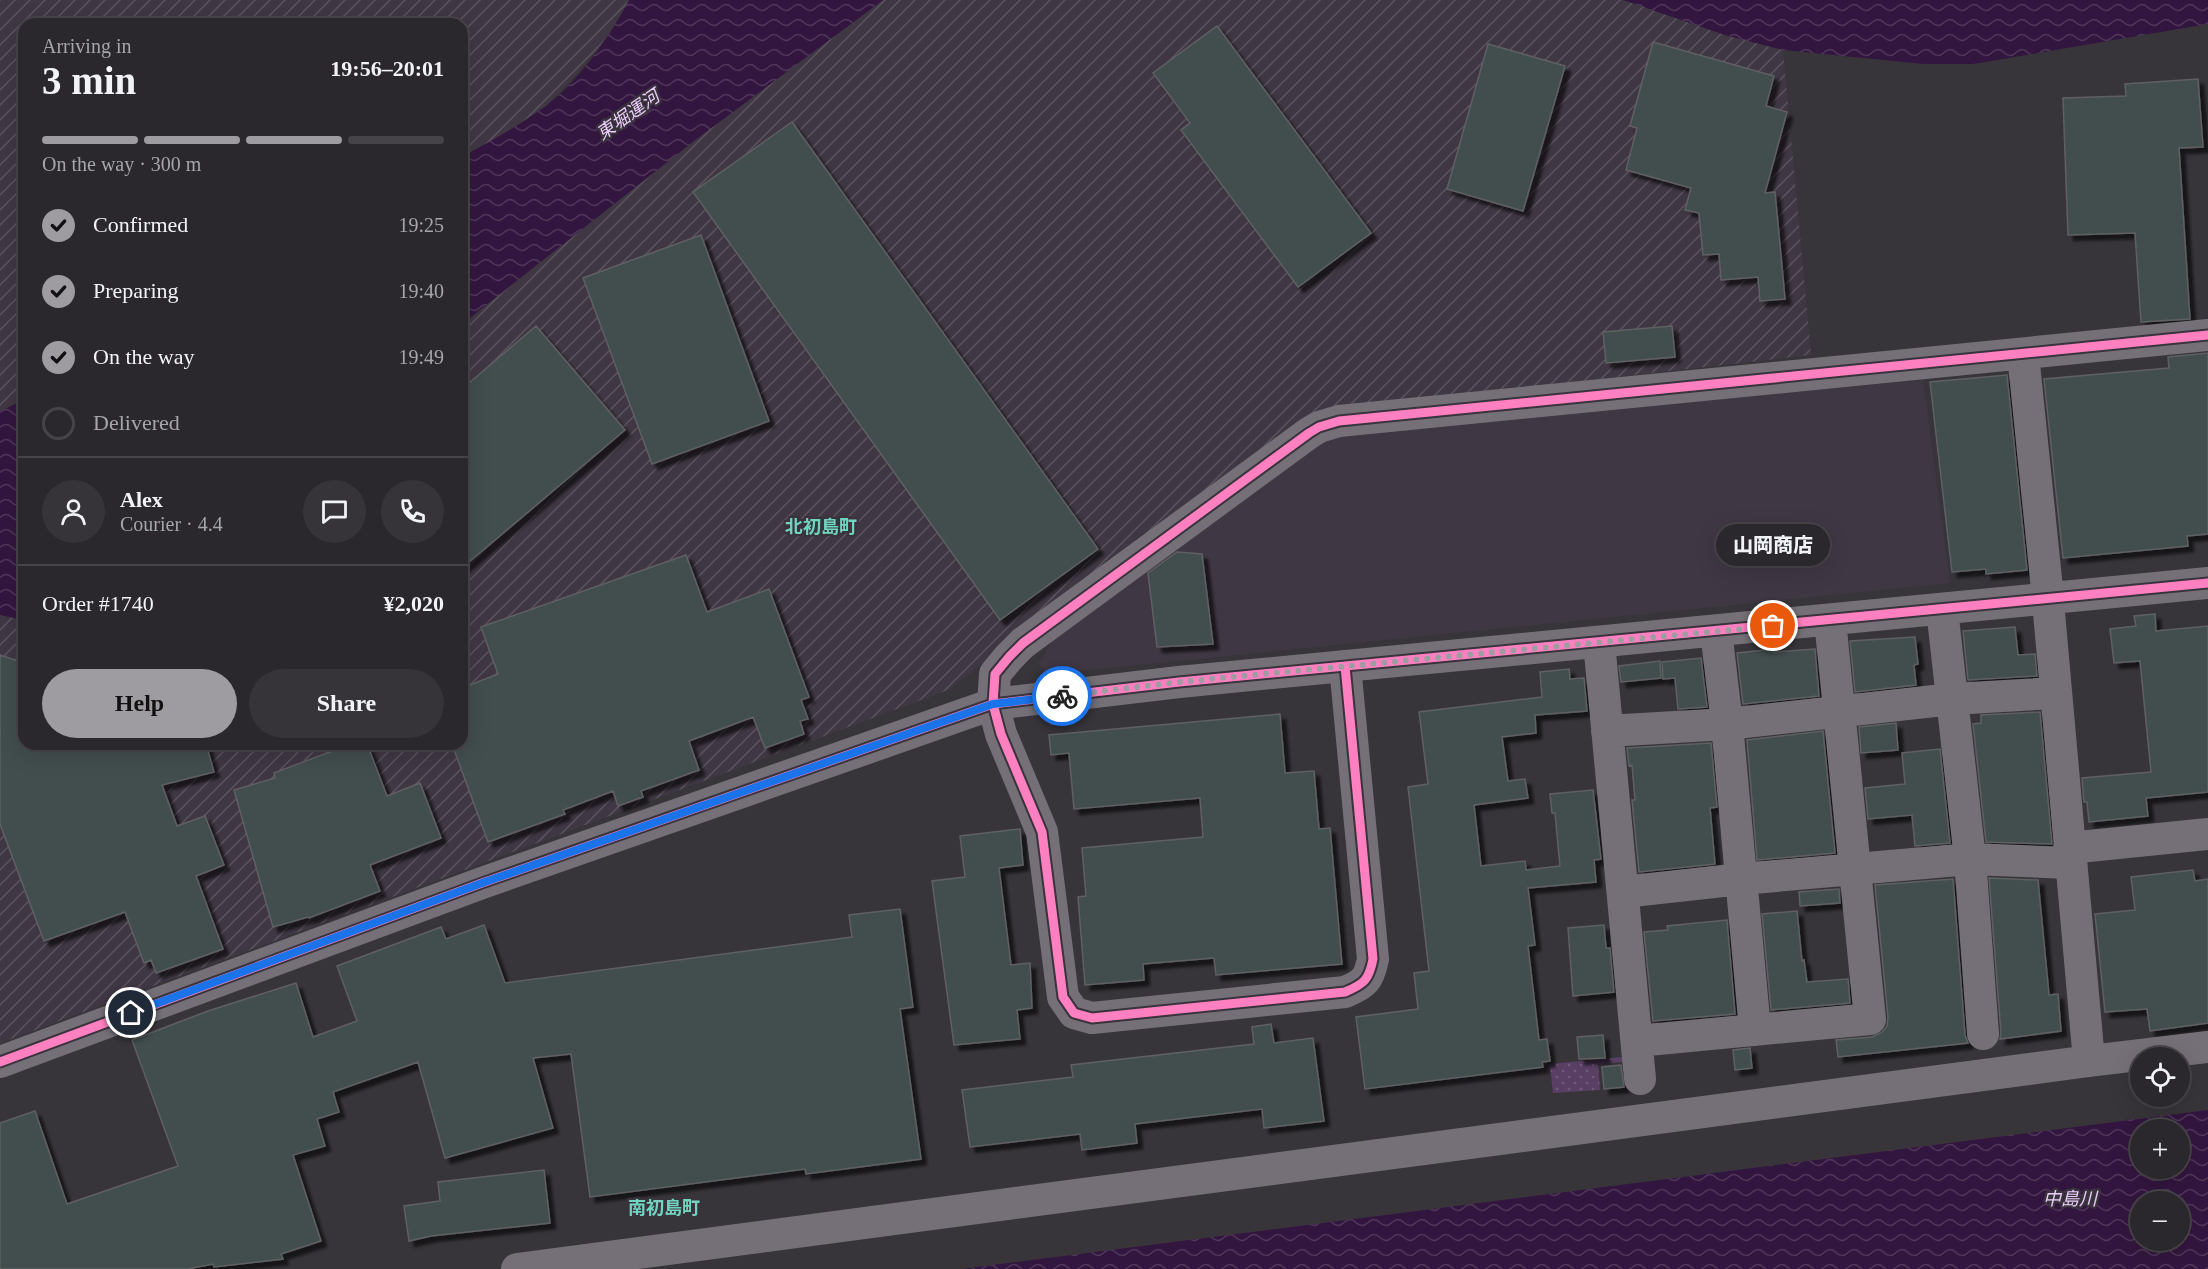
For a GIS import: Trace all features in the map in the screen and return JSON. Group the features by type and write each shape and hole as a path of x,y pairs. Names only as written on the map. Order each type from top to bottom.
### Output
{"street":[{"path":"1346,666 1373,959 1370,974 1360,986 1345,992 1092,1018 1074,1013 1063,997 1042,832 1001,734 993,704 995,674 1023,643 1309,433 1329,423 2208,335"},
{"path":"2023,354 2048,599 2089,1061"},
{"path":"0,1062 482,883 993,704 1179,682 2208,583"},
{"path":"1942,609 1970,859 1983,1034"},
{"path":"1637,1041 1870,1020 1830,620"},
{"path":"1716,631 1727,724 1755,1030"},
{"path":"1599,642 1640,1079"},
{"path":"1607,731 1727,724 1952,699 2055,693"},
{"path":"1623,892 1855,868 1970,859 2070,856 2208,834"},
{"path":"517,1269 2208,1047"}],"shaded area":[{"path":"0,0 629,0 610,33 576,75 547,105 499,137 468,154 468,18 18,18 18,402 0,412"},
{"path":"883,0 1623,0 1725,35 1783,50 1811,355 1325,410 1306,418 948,690 0,1043 0,615 18,619 18,750 468,750 468,319 694,141"},
{"path":"1923,380 1950,583 1048,674 1039,664 1052,641 1332,435"},
{"path":"1622,1057 1623,1062 1598,1064 1600,1090 1553,1093 1550,1064"}],"water":[{"name":"東堀運河","path":"629,0 883,0 694,141 468,319 468,154 526,120 559,95 582,71 612,29"},
{"path":"1623,0 2208,0 2208,24 1974,64 1923,64 1783,50 1725,35"},
{"path":"18,402 18,619 0,615 0,412"},
{"name":"中島川","path":"2208,1110 2208,1269 962,1269 2130,1120 2130,1179 2190,1179 2190,1119 2137,1119"}],"building":[{"path":"1217,26 1371,233 1298,287 1181,130 1190,123 1153,73"},
{"path":"1653,42 1774,76 1766,106 1787,112 1765,193 1775,192 1785,299 1760,301 1758,277 1721,280 1719,254 1703,255 1699,213 1685,210 1691,188 1626,170 1637,128 1630,126"},
{"path":"1488,44 1565,66 1523,211 1447,189"},
{"path":"2198,79 2203,147 2179,148 2190,319 2141,322 2135,233 2068,235 2063,98 2126,96 2125,84"},
{"path":"792,122 1098,549 1000,620 693,192"},
{"path":"701,235 769,421 652,464 583,278"},
{"path":"536,326 625,430 468,563 468,384"},
{"path":"1672,326 1675,357 1606,363 1603,332"},
{"path":"2208,353 2208,534 2187,536 2188,546 2063,558 2044,379 2169,368 2168,357"},
{"path":"2007,375 2027,570 1986,574 1986,569 1952,572 1930,382"},
{"path":"1177,552 1202,554 1213,644 1157,647 1148,573"},
{"path":"686,555 707,612 769,589 809,697 801,700 808,719 800,721 804,734 765,748 753,717 689,741 699,770 641,791 643,797 618,806 613,791 563,810 565,814 488,842 454,750 468,750 468,686 498,674 481,627"},
{"path":"2155,614 2156,631 2208,626 2208,792 2146,798 2148,816 2089,822 2082,778 2151,772 2140,661 2114,663 2110,629 2136,626 2134,616"},
{"path":"2015,627 2018,655 2035,654 2037,676 1968,680 1963,631"},
{"path":"1915,637 1918,664 1914,665 1916,685 1855,692 1850,641"},
{"path":"1774,649 1774,652 1815,649 1819,696 1743,704 1737,653"},
{"path":"0,655 18,661 18,750 208,750 214,772 162,785 177,826 205,816 224,865 196,876 223,949 156,973 151,960 144,963 125,912 44,941 0,824"},
{"path":"1701,658 1707,707 1678,709 1675,678 1663,679 1662,662"},
{"path":"1660,661 1661,678 1621,682 1619,666"},
{"path":"1569,669 1570,679 1584,678 1587,711 1535,715 1536,733 1502,737 1508,781 1525,779 1528,798 1474,805 1481,866 1525,861 1526,870 1560,866 1555,813 1552,813 1550,794 1593,790 1601,859 1594,860 1596,882 1528,888 1535,945 1528,946 1539,1040 1547,1039 1550,1061 1542,1062 1543,1067 1365,1089 1356,1017 1418,1009 1414,973 1429,971 1408,787 1428,784 1419,712 1542,697 1540,672"},
{"path":"2040,712 2052,844 1986,842 1973,724 1981,723 1981,715"},
{"path":"1280,714 1285,773 1314,771 1319,829 1330,828 1342,964 1216,975 1214,958 1143,964 1144,980 1085,985 1078,897 1086,896 1082,848 1203,837 1200,798 1074,809 1069,753 1051,755 1049,735"},
{"path":"1896,723 1898,750 1861,753 1859,727"},
{"path":"1823,731 1835,853 1757,860 1747,740"},
{"path":"1711,743 1717,807 1710,808 1715,864 1639,872 1632,800 1635,800 1632,765 1629,766 1627,748"},
{"path":"1940,749 1950,843 1915,846 1912,815 1868,819 1865,788 1905,784 1902,753"},
{"path":"335,750 369,750 387,796 420,783 441,838 370,865 380,891 309,918 273,927 234,790 275,778 274,773"},
{"path":"1020,829 1023,865 999,868 1011,965 1030,963 1032,1008 1017,1010 1020,1039 954,1045 932,881 965,877 960,836"},
{"path":"2193,870 2195,881 2208,879 2208,1023 2150,1031 2147,1009 2105,1012 2095,914 2135,910 2131,877"},
{"path":"1989,878 2038,880 2049,995 2058,994 2061,1031 2000,1039"},
{"path":"1953,879 1965,1035 1968,1043 1838,1057 1836,1040 1872,1037 1881,1033 1887,1026 1875,885"},
{"path":"1839,889 1840,903 1800,906 1799,892"},
{"path":"900,909 913,1007 900,1009 921,1159 806,1174 805,1169 590,1197 571,1054 533,1058 553,1128 445,1158 418,1062 333,1092 339,1112 317,1119 325,1146 293,1155 321,1241 281,1254 283,1259 214,1267 213,1264 187,1269 0,1269 0,1123 35,1111 67,1204 178,1166 132,1040 208,1011 296,983 313,1037 357,1021 337,966 441,927 446,939 484,925 505,983 852,937 849,915"},
{"path":"1797,911 1802,961 1804,960 1807,982 1848,979 1850,1003 1771,1010 1762,914"},
{"path":"1727,920 1735,1014 1653,1021 1644,932 1668,930 1667,926"},
{"path":"1604,925 1606,948 1610,948 1614,992 1573,996 1568,928"},
{"path":"1271,1024 1274,1043 1313,1038 1324,1121 1264,1128 1262,1109 1135,1124 1137,1143 1082,1150 1080,1134 970,1147 962,1090 1073,1077 1071,1065 1254,1044 1252,1027"},
{"path":"1603,1035 1605,1058 1579,1059 1577,1037"},
{"path":"1750,1048 1752,1068 1735,1070 1733,1050"},
{"path":"1621,1065 1624,1087 1604,1089 1602,1067"},
{"path":"544,1170 550,1223 431,1236 409,1241 404,1206 440,1201 438,1182"}],"cycle path":[{"path":"1345,666 1373,959 1370,972 1365,980 1345,992 1092,1018 1074,1013 1063,997 1042,832 1001,734 993,704 995,674 1023,643 1319,427 1339,421 2208,335"},
{"path":"0,1062 482,883 993,704 1179,682 2208,583"}],"way so far":[{"path":"1062,696 1179,682 1773,626"}],"place":[{"name":"山岡商店","path":"1773,626"}],"district":[{"name":"北初島町","path":"821,527"},
{"name":"南初島町","path":"664,1208"}],"route":[{"path":"131,1013 482,883 993,704 1062,696"}]}
